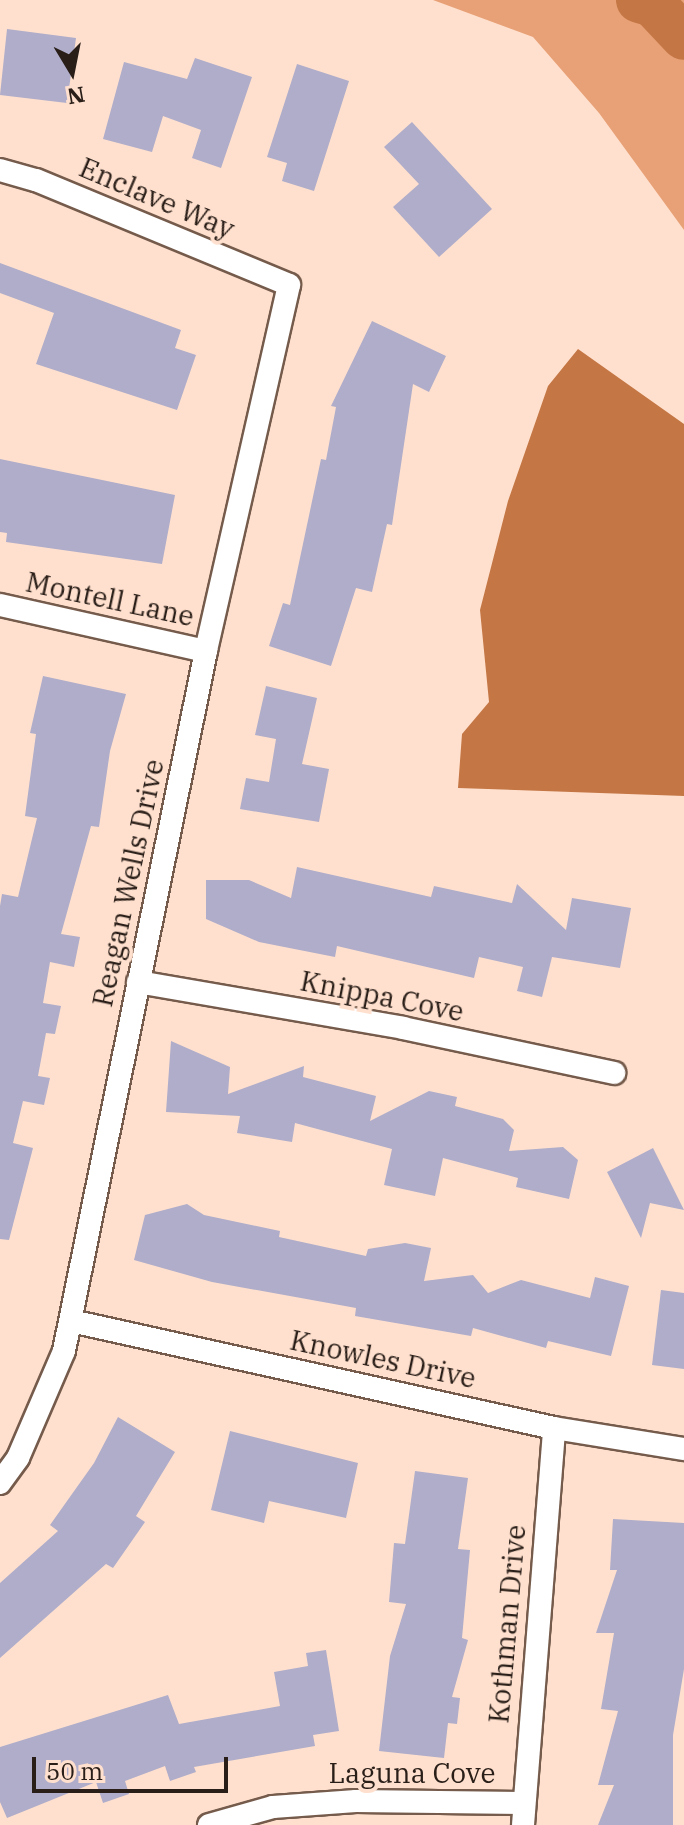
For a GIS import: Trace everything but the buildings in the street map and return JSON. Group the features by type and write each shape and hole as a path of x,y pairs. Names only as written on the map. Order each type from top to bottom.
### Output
{"street":[{"name":"Enclave Way","path":"0,170 36,180 289,285"},
{"name":"Reagan Wells Drive","path":"0,1483 18,1458 64,1351 206,651 289,285"},
{"name":"Montell Lane","path":"0,605 206,651"},
{"name":"Knippa Cove","path":"138,982 403,1028 614,1073"},
{"name":"Knowles Drive","path":"71,1321 554,1428 684,1449"},
{"name":"Kothman Drive","path":"522,1814 554,1428"},
{"name":"Laguna Cove","path":"209,1825 273,1807 439,1798 522,1814"}],"shaded area":[{"path":"433,0 684,0 684,230 599,113 533,37"},
{"path":"578,349 684,424 684,796 458,788 462,734 489,702 480,610 508,501 548,386"}],"waterway":[{"path":"639,0 653,4 684,37"}]}
